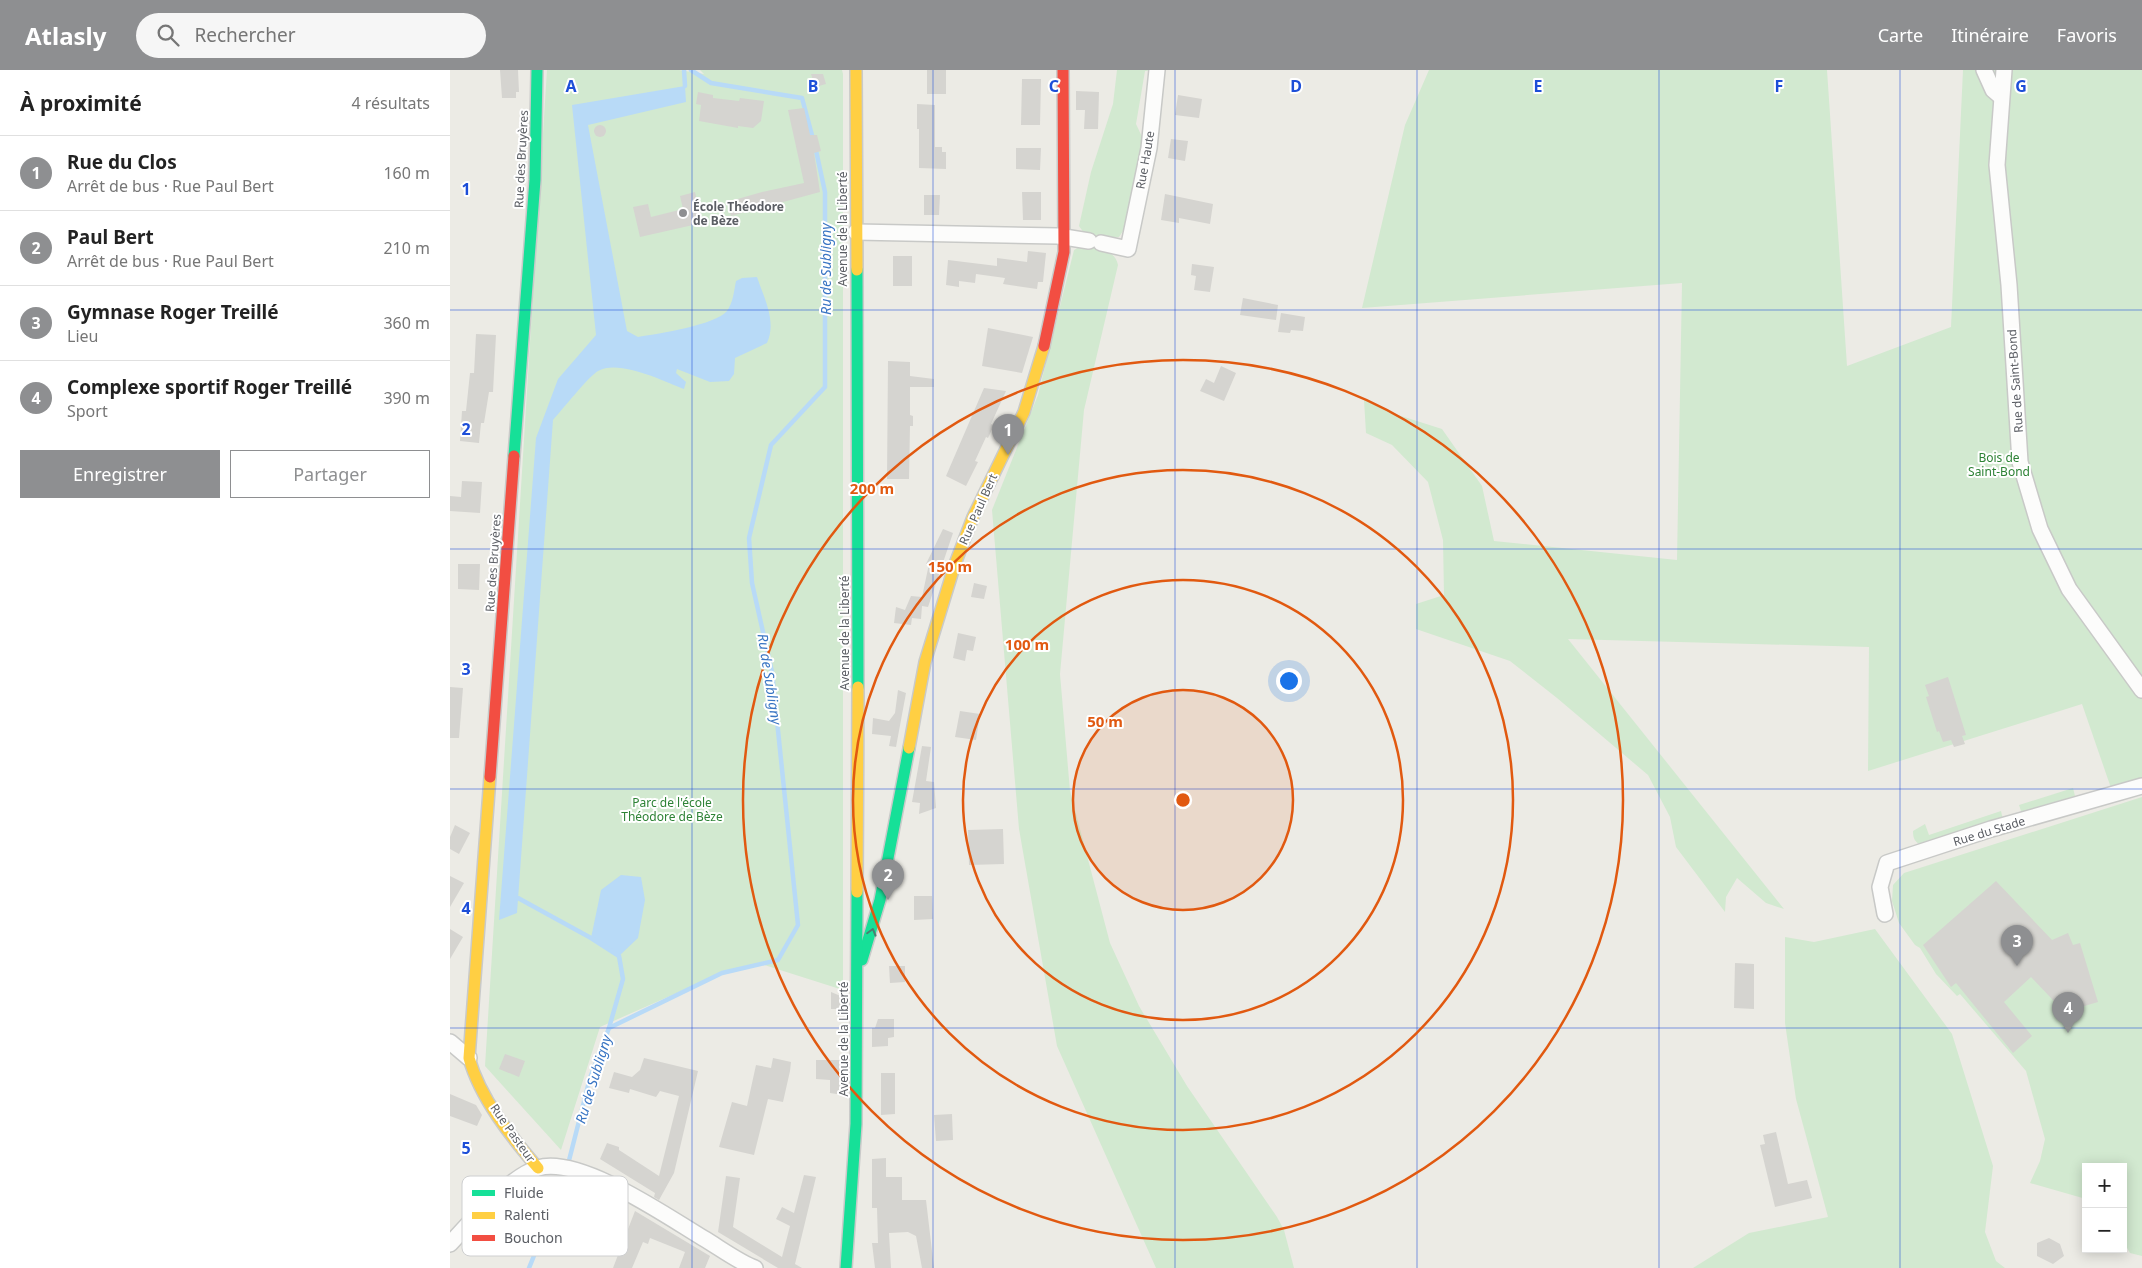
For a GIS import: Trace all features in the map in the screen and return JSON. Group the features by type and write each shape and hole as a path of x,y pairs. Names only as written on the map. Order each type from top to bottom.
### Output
{"street":[{"name":"Rue des Bruyères","path":"469,1058 535,180 538,70"},
{"name":"Avenue de la Liberté","path":"848,1226 853,1197 856,1134 858,569 856,70"},
{"name":"Rue Paul Bert","path":"856,971 866,953 882,890 925,662 954,564 973,517 1024,412 1049,329 1064,252 1064,70"},
{"name":"Rue Haute","path":"1064,237 1128,249 1148,148 1158,70"},
{"path":"1984,70 1993,90 2000,96"},
{"name":"Rue de Saint-Bond","path":"2004,70 2000,96 1997,165 2009,285 2020,462 2040,529 2069,588 2142,690"},
{"path":"856,232 1064,237"},
{"name":"Rue du Stade","path":"1885,914 1880,886 1888,863 2142,786"},
{"path":"856,890 882,890"},
{"path":"450,1042 469,1058"},
{"name":"Rue Pasteur","path":"469,1058 473,1073 481,1086 527,1156 538,1168 553,1166 591,1176"},
{"path":"525,1176 538,1168"},
{"name":"Rue Pasteur","path":"628,1194 756,1268"},
{"path":"834,1260 848,1226"},
{"path":"846,1268 848,1226"},
{"path":"450,1244 462,1232"}],"green space":[{"name":"Parc de l'école Théodore de Bèze","path":"547,70 679,70 704,74 700,70 842,70 843,74 843,990 761,964 722,973 600,1027 561,1150 485,1066"},
{"path":"1117,70 1154,70 1145,71 1136,124 1144,141 1127,225 1119,237 1110,238 1084,233 1079,226 1091,172 1113,104"},
{"name":"Bois de Saint-Bond","path":"1429,70 1827,70 1847,366 1951,327 1963,70 2142,70 2142,779 2111,788 2082,704 1868,771 1869,647 1568,639 1784,909 1766,903 1737,878 1726,897 1725,912 1676,847 1670,817 1648,775 1510,661 1416,629 1416,604 1444,595 1443,540 1428,482 1392,445 1366,433 1364,400 1398,415 1442,429 1482,486 1494,541 1677,560 1682,283 1362,308 1405,125"},
{"path":"1083,245 1109,252 1118,265 1084,410 1060,674 1070,791 1110,943 1139,1006 1187,1086 1277,1217 1284,1230 1294,1268 1156,1268 1057,1046 1019,829 992,510 1038,395 1074,250"},
{"path":"2073,788 2075,796 2022,814 2019,805"},
{"path":"2142,797 2142,1256 2130,1253 2127,1248 2127,1163 2082,1163 2082,1198 2030,1183 2040,1161 2045,1139 2026,1071 1960,994 1957,996 1936,974 1920,948 1915,945 1899,923 1892,901 1893,885 1904,873"},
{"path":"2001,811 2003,820 1922,846 1914,838 1913,831 1925,824 1929,835"},
{"path":"1875,929 1952,1034 1993,1166 1985,1232 1996,1261 2005,1268 1693,1268 1749,1233 1828,1217 1796,1099 1785,1023 1785,937 1814,942"}],"water":[{"path":"685,86 686,102 588,125 627,331 638,337 711,321 721,316 729,308 736,281 742,278 757,277 770,318 770,335 767,343 735,358 734,374 729,381 710,382 677,369 676,373 686,382 684,389 629,369 607,368 598,371 582,386 553,420 517,913 499,920 536,438 558,379 596,335 572,105"},
{"path":"621,875 641,877 645,900 638,938 619,956 591,938 601,890"}],"building":[{"path":"500,70 518,70 519,92 516,92 516,98 502,98"},
{"path":"927,70 946,70 946,94 927,94"},
{"path":"811,74 823,74 826,84 815,87"},
{"path":"1022,79 1041,79 1040,125 1021,125"},
{"path":"1076,91 1099,92 1098,129 1084,129 1085,110 1076,110"},
{"path":"698,92 713,95 713,98 739,101 740,98 764,101 761,121 753,128 738,126 738,128 699,121 701,105 696,104"},
{"path":"1178,95 1202,99 1199,118 1175,115"},
{"path":"917,104 935,105 935,147 942,147 942,152 946,152 946,169 919,168"},
{"path":"804,108 810,135 817,135 821,151 814,153 820,192 731,216 727,202 804,183 788,110"},
{"path":"602,125 605,126 605,136 598,137 595,136 594,129 595,126"},
{"path":"1171,139 1188,141 1185,161 1168,158"},
{"path":"1016,148 1041,148 1040,170 1016,169"},
{"name":"École Théodore de Bèze","path":"695,192 702,223 640,237 633,207 648,204 651,217 683,209 680,196"},
{"path":"1022,192 1041,192 1041,220 1023,220"},
{"path":"1165,194 1213,204 1210,224 1179,218 1179,223 1161,220"},
{"path":"924,195 940,195 939,215 924,215"},
{"path":"1028,251 1046,253 1043,282 1038,282 1037,289 1003,284 1005,278 976,274 975,283 959,281 959,287 946,285 948,260 997,266 997,258 1027,262"},
{"path":"893,256 912,256 912,286 893,286"},
{"path":"1192,264 1214,267 1210,292 1194,290 1196,276 1191,275"},
{"path":"1243,298 1278,305 1276,320 1240,315"},
{"path":"1281,313 1305,317 1303,331 1278,332"},
{"path":"988,328 1033,337 1022,373 982,366"},
{"path":"476,334 496,335 493,392 489,392 484,423 481,423 479,443 460,441 462,411 466,411 470,373 474,373"},
{"path":"888,361 910,362 910,376 934,379 934,387 910,387 910,415 913,416 913,426 910,426 909,479 887,479"},
{"path":"1221,366 1236,373 1224,401 1200,391 1206,379 1214,383"},
{"path":"984,388 1006,391 991,424 994,425 988,438 986,437 975,461 978,462 966,486 946,476"},
{"path":"462,481 482,482 480,513 450,511 450,496 461,497"},
{"path":"943,529 953,533 928,607 922,606 921,619 912,618 911,625 894,623 896,607 905,610 911,596 922,597 929,564 926,564"},
{"path":"458,564 480,564 479,590 458,589"},
{"path":"974,583 987,586 984,599 971,597"},
{"path":"958,633 976,637 973,651 967,650 965,661 953,658"},
{"path":"1948,677 1966,735 1962,736 1965,744 1954,747 1951,740 1943,742 1939,731 1937,732 1926,697 1929,696 1925,685"},
{"path":"450,687 463,688 459,738 450,738"},
{"path":"898,690 906,693 896,747 889,746 891,736 872,734 873,718 889,721 895,713"},
{"path":"960,711 980,714 976,740 955,737"},
{"path":"922,746 931,747 926,781 934,782 936,808 919,814 920,803 912,802"},
{"path":"455,825 470,833 459,854 450,849 450,837"},
{"path":"1003,829 1004,864 969,865 968,830"},
{"path":"450,876 464,883 450,907"},
{"path":"1996,881 2052,940 2068,933 2073,945 2080,943 2098,1002 2081,1007 2068,1016 2031,977 2004,1002 2032,1036 2013,1053 1956,983 1951,987 1923,945"},
{"path":"914,896 932,896 933,919 914,920"},
{"path":"450,929 463,937 450,959"},
{"path":"1735,963 1754,964 1754,1009 1734,1008"},
{"path":"889,966 905,966 905,982 890,983"},
{"path":"831,992 843,997 843,1009 831,1009"},
{"path":"878,1019 894,1019 894,1037 888,1038 888,1046 872,1047 872,1028 875,1028"},
{"path":"505,1054 525,1061 519,1077 499,1069"},
{"path":"644,1058 698,1071 674,1173 659,1200 654,1197 655,1193 600,1159 607,1143 619,1147 619,1150 659,1176 679,1096 660,1091 656,1097 630,1089 629,1093 609,1088 614,1072 632,1077 640,1070"},
{"path":"773,1058 791,1062 790,1071 783,1102 768,1099 754,1155 719,1147 732,1102 747,1106 756,1065 771,1068"},
{"path":"816,1060 843,1060 843,1095 830,1093 830,1080 816,1079"},
{"path":"881,1073 895,1073 895,1114 881,1115"},
{"path":"450,1094 476,1105 482,1115 477,1126 450,1116"},
{"path":"952,1114 953,1140 936,1141 934,1115"},
{"path":"1776,1132 1788,1184 1807,1180 1812,1198 1775,1207 1760,1145 1765,1144 1763,1135"},
{"path":"886,1158 886,1177 902,1177 902,1200 926,1200 934,1268 922,1268 916,1236 908,1232 889,1233 891,1268 875,1268 872,1243 878,1243 877,1208 872,1208 872,1159"},
{"path":"804,1175 816,1177 795,1264 802,1268 778,1268 718,1232 726,1176 740,1178 733,1227 782,1257 790,1226 776,1219 782,1207 794,1213"},
{"path":"635,1211 710,1256 705,1268 679,1268 685,1252 650,1238 648,1244 643,1242 632,1268 613,1268 618,1256 628,1256 628,1229"},
{"path":"2049,1238 2060,1244 2064,1256 2053,1264 2037,1256 2037,1243"}],"waterway":[{"path":"684,70 685,86"},
{"name":"Ru de Subligny","path":"691,70 711,83 802,98 813,139"},
{"name":"Ru de Subligny","path":"565,1176 590,1078 609,1028 722,973 778,960 798,925 772,672 752,583 749,538 771,445 825,387 825,192 815,146"},
{"path":"518,898 591,938 619,956 623,979 609,1028"},
{"name":"Ru de Subligny","path":"529,1268 534,1256"}],"traffic: fast":[{"path":"514,456 535,180 537,70"},
{"path":"857,270 858,687"},
{"path":"862,960 880,900 909,748"},
{"path":"846,1268 856,1124 857,892"}],"traffic: slow":[{"path":"856,70 857,270"},
{"path":"909,748 925,662 955,564 973,517 1024,412 1044,346"},
{"path":"857,892 858,687"},
{"path":"490,777 469,1058 474,1073 489,1102 507,1130 538,1168"}],"traffic: jam":[{"path":"1044,346 1064,252 1063,70"},
{"path":"490,777 514,456"}],"place":[{"name":"École Théodore de Bèze","path":"683,213"},
{"name":"Rue du Clos","path":"1008,455"},
{"name":"Paul Bert","path":"888,900"},
{"name":"Gymnase Roger Treillé","path":"2017,966"},
{"name":"Complexe sportif Roger Treillé","path":"2068,1033"}]}
